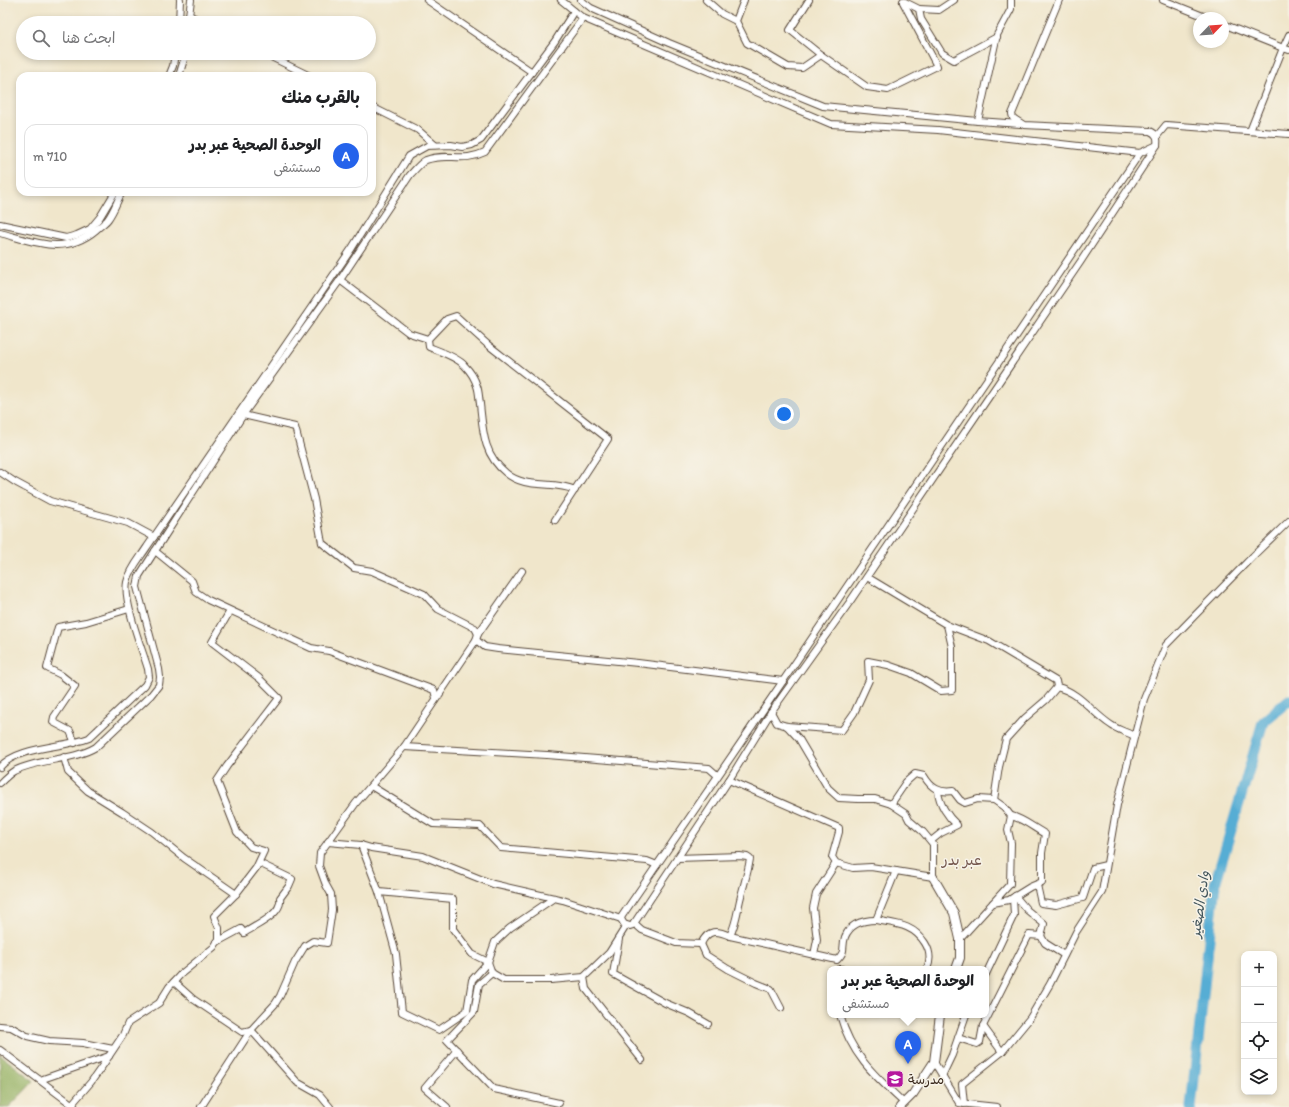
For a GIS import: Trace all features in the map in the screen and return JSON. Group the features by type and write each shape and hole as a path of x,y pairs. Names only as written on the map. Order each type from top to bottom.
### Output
{"street":[{"path":"179,16 180,0"},
{"path":"189,15 190,0"},
{"path":"427,0 532,72"},
{"path":"561,0 583,18 831,124 938,130 1140,153"},
{"path":"581,0 591,8 669,43 823,106 978,122 1150,131 1155,133 1157,136"},
{"path":"706,0 722,14 736,21 746,43 788,67 802,68 821,55"},
{"path":"736,21 744,0"},
{"path":"809,0 790,30 821,55 867,87 888,90 937,66 903,1"},
{"path":"903,1 919,9 939,10 954,0"},
{"path":"978,122 997,37 1011,9 1011,0"},
{"path":"1024,125 1013,118 1012,114 1059,0"},
{"path":"1163,0 1193,12"},
{"path":"919,9 922,19 942,53 954,60 997,37"},
{"path":"0,767 14,757 27,752 75,743 89,738 145,685 149,677 148,669 129,609 126,592 127,581 130,573 352,248 409,156 428,146 435,145 462,147 472,145 481,140 555,41 574,11"},
{"path":"0,783 13,771 49,760 86,752 96,746 151,695 159,685 159,669 137,588 139,576 243,415 340,280 410,175 425,160 437,157 470,158 476,157 485,152 583,18"},
{"path":"1229,26 1286,49"},
{"path":"1250,131 1286,49 1289,35"},
{"path":"171,72 174,60"},
{"path":"180,72 184,60"},
{"path":"277,60 302,72"},
{"path":"376,109 418,130 435,145"},
{"path":"379,892 453,899 453,929 472,954 488,962 492,973 504,980 551,980 584,977 609,953 626,926 630,926 634,923 729,780 771,712 867,577 1078,265 1157,145 1157,136 1166,125 1289,134"},
{"path":"621,918 1140,153 1157,145"},
{"path":"0,224 55,237 71,237 90,229 100,217 113,196"},
{"path":"0,233 46,244 63,245 78,242 90,235 108,220 120,196"},
{"path":"340,280 409,333 428,339"},
{"path":"555,520 575,490 586,471 608,439 487,344 456,316 446,319 428,339 429,347 464,364 477,386 484,440 494,460 506,473 518,481 566,486 575,490"},
{"path":"243,415 294,427 314,499 322,542 354,568 372,571 424,594 438,609 475,628 477,637 485,647 638,663 783,681"},
{"path":"0,472 50,501 128,523 154,537"},
{"path":"964,1104 962,1084 1002,1052 1030,1018 1050,984 1076,932 1102,892 1117,805 1134,736 1144,699 1166,645 1289,521"},
{"path":"155,551 192,581 196,592 230,611 311,648 329,651 434,690 436,698"},
{"path":"200,1107 251,1030 275,1004 295,962 305,946 313,941 327,943 332,910 331,894 320,866 320,853 356,803 404,747 522,571"},
{"path":"867,577 947,624 989,641 1056,681 1057,687 1046,700 1025,718 1006,739 999,767 994,800"},
{"path":"75,743 70,731 53,722 54,718 75,686 61,675 47,668 58,628 86,622 129,609"},
{"path":"0,1050 73,1106 123,1035 128,1023 159,1002 169,987 181,974 214,947 217,942 219,928 214,916 236,894 259,863 264,851 251,847 237,832 217,781 279,698 258,678 212,642 230,611"},
{"path":"771,712 777,723 788,726 842,730 854,713 869,680 868,661 888,665 911,673 941,691 952,690 952,647 947,624"},
{"path":"1057,687 1068,690 1074,694 1112,726 1134,736"},
{"path":"788,726 799,739 828,788 839,798 858,800 875,798 891,804 906,814 909,820 931,841 933,844 933,877 954,913 960,939 960,958 957,966"},
{"path":"404,747 547,755 709,768 718,775"},
{"path":"64,757 68,772 88,792 146,828 184,858 236,894"},
{"path":"891,804 906,782 915,774 924,776 929,784 938,791 953,791 960,800 965,803 978,799 994,800 1004,807 1011,816 1018,817 1045,834 1042,860 1042,882 1009,900 993,903"},
{"path":"729,780 839,828 832,856 836,863 853,868 871,866 933,877"},
{"path":"371,786 433,824 480,826 501,848 647,861 656,865"},
{"path":"931,841 941,833 957,825 953,822 939,799 938,791"},
{"path":"960,939 1010,884 1011,843 1008,830 1011,816"},
{"path":"328,842 361,845 371,848 423,856 493,884 554,898 621,918 622,922 626,926"},
{"path":"361,845 379,892 396,954 402,1012 439,1030 466,1011 472,980 488,962 495,942 510,928 554,898"},
{"path":"677,858 740,856 750,859 749,868 740,897 736,924 730,936"},
{"path":"217,942 242,929 244,933 277,911 281,903 280,898 289,886 292,879 259,863"},
{"path":"814,956 817,940 813,908 816,894 836,863"},
{"path":"1037,884 1041,903 1056,905 1083,898 1093,868 1106,865"},
{"path":"876,920 896,871"},
{"path":"1014,897 1044,924 1041,936 1045,943 1064,955"},
{"path":"989,968 1014,916 1014,897"},
{"path":"780,1008 771,989 723,966 706,955 701,944 704,937 710,933 720,932 730,936 785,947 814,956 837,960 843,954 845,937 852,926 866,920 876,920 903,926 919,934 929,949 930,963 928,966"},
{"path":"634,923 642,930 676,943 701,944"},
{"path":"989,1014 1029,935 1041,936"},
{"path":"620,936 613,974 665,1003 689,1013 708,1024"},
{"path":"492,973 479,984 474,1012 447,1040 494,1089 559,1103"},
{"path":"584,977 586,989 642,1060"},
{"path":"174,982 194,999 242,1032 251,1030"},
{"path":"841,1018 843,1028 852,1047 867,1067 902,1105 913,1094 934,1062 940,1018"},
{"path":"942,1076 965,1018"},
{"path":"958,1038 976,1044 980,1042 983,1026 987,1018"},
{"path":"0,1026 11,1028 27,1036 49,1041 82,1043 113,1049"},
{"path":"983,1026 1002,1052"},
{"path":"251,1030 297,1082 320,1095 330,1107"},
{"path":"447,1107 425,1088 457,1050"},
{"path":"40,1080 109,1056"},
{"path":"934,1062 959,1103 997,1107"}],"green space":[{"path":"0,1055 34,1081 9,1107 0,1107"}],"waterway":[{"name":"وادي الصغير","path":"1191,1107 1215,884 1263,722 1289,700"}],"place":[{"name":"الوحدة الصحية عبر بدر","path":"908,1064"},
{"name":"مدرسة","path":"895,1079"}],"district":[{"name":"عبر بدر","path":"962,860"}]}
